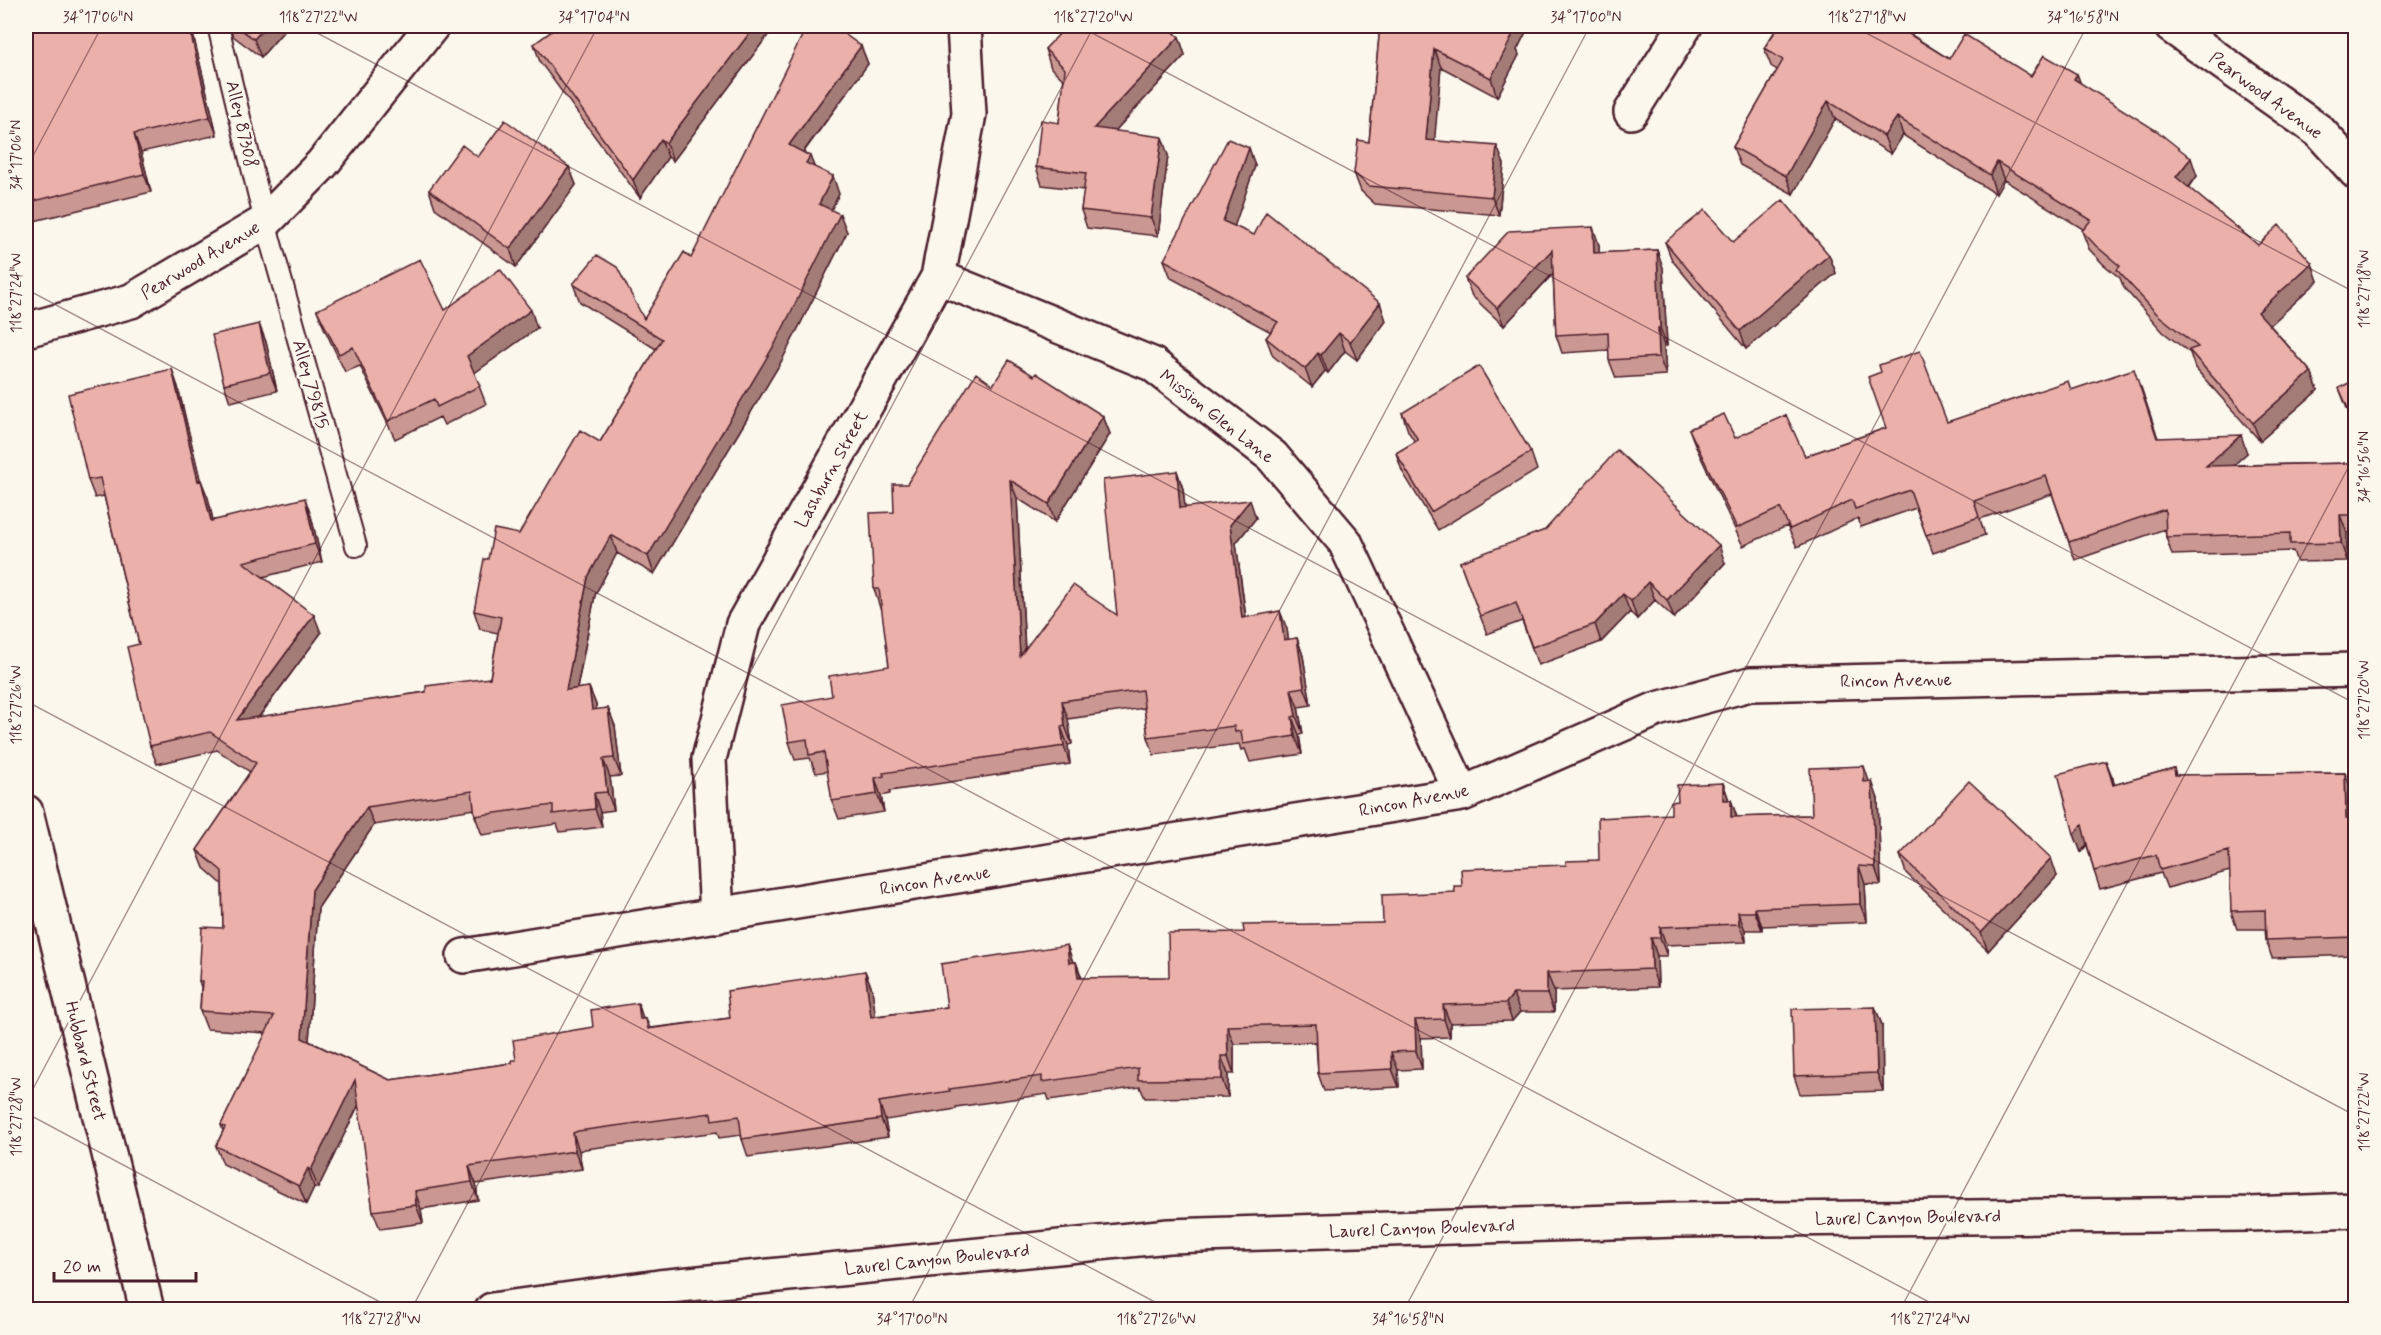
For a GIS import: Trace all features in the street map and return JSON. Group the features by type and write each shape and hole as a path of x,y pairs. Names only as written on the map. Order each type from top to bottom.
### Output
{"street":[{"name":"Pearwood Avenue","path":"26,330 131,301 265,222 322,164 432,26"},
{"name":"Lashburn Street","path":"717,916 709,759 743,624 938,277 969,114 964,26"},
{"path":"1630,112 1685,26"},
{"name":"Pearwood Avenue","path":"2171,26 2319,131 2355,172"},
{"name":"Mission Glen Lane","path":"938,277 1152,364 1272,456 1346,542 1462,794"},
{"name":"Rincon Avenue","path":"464,956 1462,794 1658,709 1750,684 2355,670"},
{"name":"Hubbard Street","path":"26,813 147,1310"},
{"name":"Laurel Canyon Boulevard","path":"492,1310 659,1287 1169,1236 1677,1220 2250,1214 2355,1210"}],"lane":[{"name":"Alley 87308","path":"218,26 265,222"},
{"name":"Alley 79815","path":"265,222 356,546"}],"building":[{"path":"26,26 189,26 210,117 134,134 144,174 26,203 26,149 30,147 26,130 26,104 30,103 26,82"},
{"path":"236,26 266,26 254,39"},
{"path":"559,26 755,26 666,143 661,139 633,180 534,44"},
{"path":"807,26 833,26 861,46 789,145 810,156 806,163 833,176 819,204 840,214 775,344 648,556 611,535 588,577 566,690 589,687 592,710 608,708 614,758 603,759 607,792 594,793 595,809 553,814 553,805 475,816 472,791 367,807 312,890 302,1038 390,1080 512,1063 512,1060 516,1060 513,1040 593,1027 591,1010 638,1003 640,1019 646,1019 648,1029 730,1018 727,991 865,971 871,1017 947,1007 941,964 1067,945 1069,963 1076,962 1078,978 1169,977 1168,933 1244,932 1243,925 1383,923 1382,895 1455,892 1454,886 1462,886 1461,869 1566,865 1566,861 1599,860 1598,818 1671,814 1671,802 1678,801 1677,785 1723,783 1723,800 1731,800 1731,817 1812,815 1810,768 1864,766 1864,782 1872,781 1875,867 1859,866 1860,904 1755,908 1755,912 1738,912 1739,924 1660,927 1660,938 1651,938 1652,969 1547,973 1547,994 1513,994 1506,1003 1443,1005 1444,1019 1415,1020 1416,1051 1391,1052 1392,1069 1318,1073 1316,1024 1227,1026 1228,1056 1221,1056 1222,1079 1138,1080 1138,1068 1042,1082 1042,1076 949,1089 950,1091 879,1102 881,1119 742,1139 739,1116 712,1120 711,1113 578,1131 573,1133 575,1151 469,1166 472,1182 415,1191 416,1205 373,1211 355,1080 311,1170 308,1168 299,1186 216,1146 225,1127 221,1125 274,1016 200,1011 202,927 223,928 222,871 197,850 256,763 210,732 150,746 127,647 139,644 100,478 88,480 68,394 172,369 198,481 201,480 211,521 305,498 315,544 243,562 314,615 237,720 426,692 426,686 490,678 501,617 474,611 484,559 488,559 494,529 519,534 580,430 600,442 662,339 573,284 597,255 617,267 644,319 684,252 691,258"},
{"path":"1062,26 1167,26 1179,37 1094,128 1162,137 1151,218 1081,210 1086,173 1036,167 1041,120 1059,123 1065,69 1045,49 1065,28"},
{"path":"1380,26 1513,26 1509,35 1512,37 1491,78 1434,49 1426,140 1497,146 1492,197 1369,186 1354,173 1358,140 1369,142"},
{"path":"1779,26 1896,26 1949,59 1964,34 2031,76 2044,55 2077,74 2074,79 2157,131 2191,158 2176,177 2258,245 2279,225 2312,263 2258,312 2311,372 2253,423 2189,350 2198,347 2157,314 2117,270 2120,266 2082,231 2091,220 1997,162 1990,175 1897,117 1884,136 1828,101 1786,176 1733,147 1783,60 1764,48"},
{"path":"505,120 569,167 510,249 429,190 462,145 478,157"},
{"path":"1228,139 1249,148 1223,221 1254,235 1266,212 1380,303 1350,342 1339,333 1321,355 1318,353 1305,369 1266,338 1278,322 1164,260"},
{"path":"1783,200 1829,255 1740,331 1665,242 1705,210 1733,242"},
{"path":"1593,227 1594,253 1657,250 1659,357 1609,360 1608,332 1556,335 1552,250 1497,308 1465,278 1509,231"},
{"path":"420,259 445,310 500,269 531,310 467,356 480,386 437,407 434,399 388,421 353,347 339,354 317,310"},
{"path":"259,324 270,373 224,384 212,335"},
{"path":"1920,351 1947,422 2068,381 2071,390 2134,369 2157,438 2241,435 2206,466 2355,463 2355,515 2340,515 2341,543 2290,544 2290,533 2166,537 2165,509 2069,542 2046,476 1974,501 1979,517 1926,535 1910,490 1855,509 1852,500 1790,529 1780,508 1737,528 1689,429 1724,414 1735,438 1786,415 1805,456 1886,428 1868,377 1881,372 1879,365"},
{"path":"1009,360 1034,376 1036,373 1103,416 1049,504 1010,480 1020,656 1073,585 1117,615 1103,480 1177,471 1180,508 1250,500 1230,525 1242,618 1280,611 1284,640 1297,638 1304,687 1291,689 1296,716 1292,717 1295,736 1243,744 1241,731 1235,732 1234,726 1148,737 1142,690 1062,701 1065,726 1061,727 1064,746 883,773 884,776 875,778 877,794 832,801 824,752 809,755 807,739 789,742 782,705 832,696 829,676 889,666 879,589 874,589 870,513 894,512 893,484 907,484 976,373 993,385"},
{"path":"1479,366 1531,452 1431,512 1396,453 1418,440 1402,413"},
{"path":"2355,380 2355,424 2339,388"},
{"path":"1617,450 1719,545 1667,600 1648,582 1631,601 1623,594 1595,624 1532,647 1516,603 1480,616 1460,562 1545,530"},
{"path":"2106,761 2113,785 2174,768 2175,775 2345,773 2346,818 2355,819 2355,937 2266,940 2265,910 2231,911 2229,851 2160,870 2156,855 2094,871 2082,825 2074,834 2058,774"},
{"path":"1969,781 2051,858 1981,933 1900,855"},
{"path":"1875,1007 1877,1073 1794,1076 1792,1009"}]}
